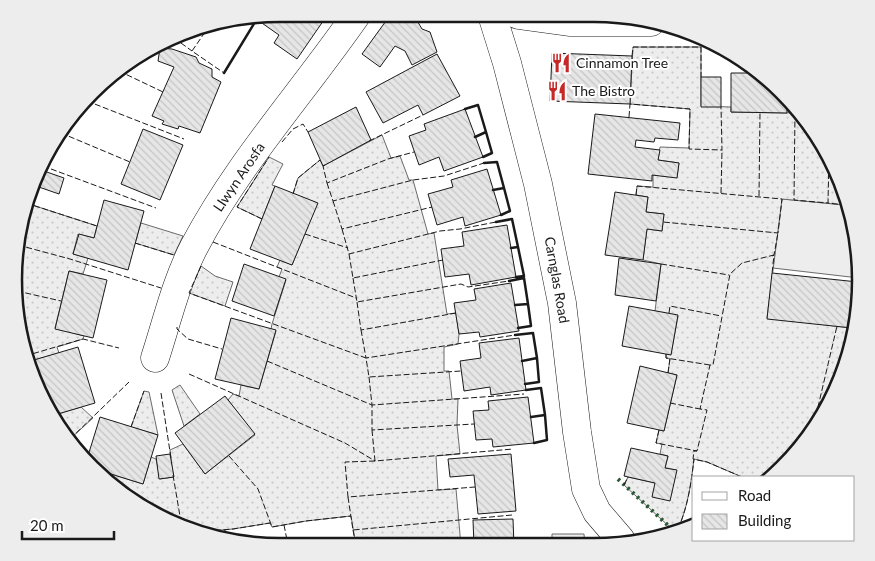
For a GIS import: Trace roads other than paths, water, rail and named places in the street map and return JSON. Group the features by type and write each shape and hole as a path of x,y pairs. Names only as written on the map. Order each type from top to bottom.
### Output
{"street":[{"name":"Llwyn Arosfa","path":"155,358 179,280 214,212 261,143 351,22"},
{"name":"Carnglas Road","path":"494,22 507,63 538,184 562,303 577,432 586,489 597,512 617,537"},
{"path":"569,22 594,22"}],"place":[{"name":"Cinnamon Tree","path":"561,63"},
{"name":"The Bistro","path":"557,91"}]}
